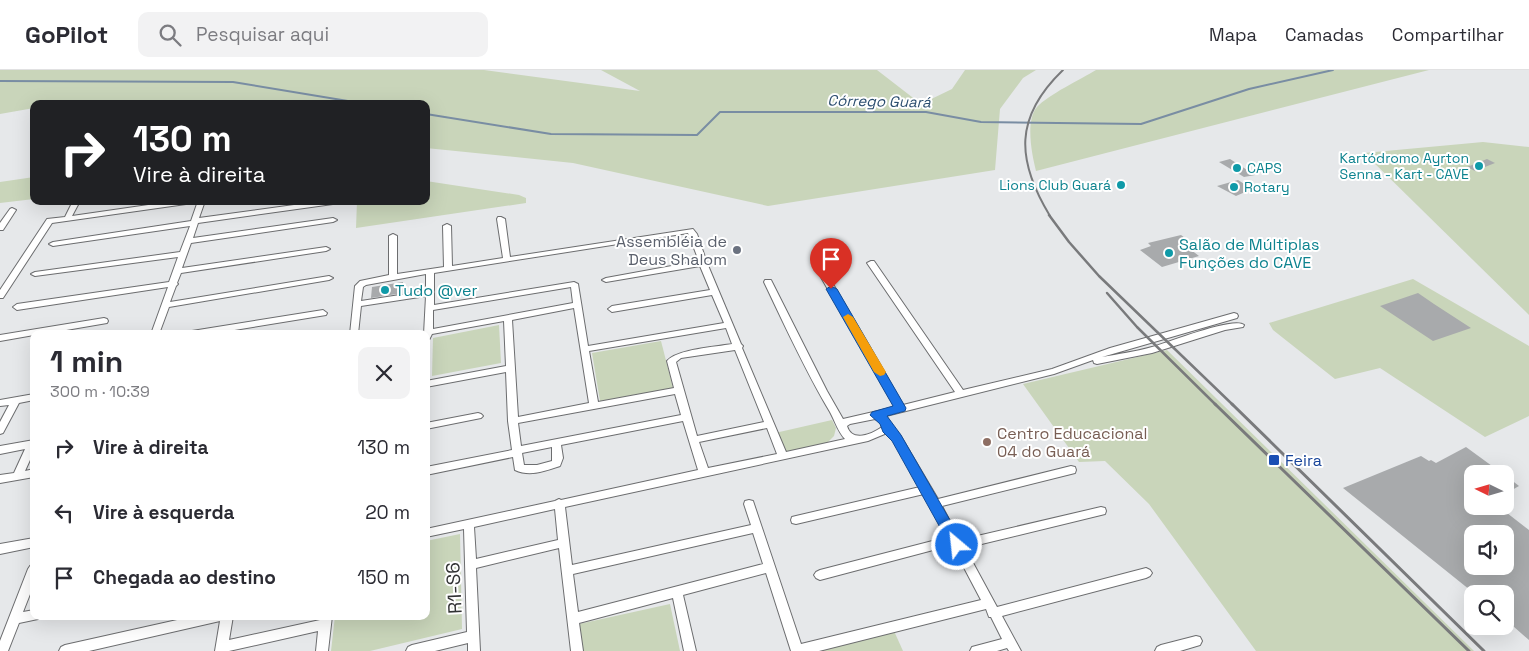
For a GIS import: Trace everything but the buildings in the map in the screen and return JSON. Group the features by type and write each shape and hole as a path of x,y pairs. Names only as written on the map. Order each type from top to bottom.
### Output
{"street":[{"path":"68,217 75,205"},
{"path":"125,210 127,205"},
{"path":"0,296 47,223 68,217 160,205"},
{"path":"156,330 201,205"},
{"path":"53,244 313,205"},
{"path":"0,228 12,210"},
{"path":"501,218 507,259"},
{"path":"188,241 332,220"},
{"path":"447,226 448,268"},
{"path":"354,330 360,284 393,276 688,231 693,234 728,325 783,456"},
{"path":"393,276 394,236"},
{"path":"177,271 326,249"},
{"path":"35,274 184,254"},
{"path":"606,280 703,263"},
{"path":"871,263 961,394"},
{"path":"428,330 430,271"},
{"path":"822,272 900,408"},
{"path":"166,304 328,278"},
{"path":"768,282 842,427 848,436 857,440"},
{"path":"17,307 174,284"},
{"path":"429,308 574,284 594,406"},
{"path":"612,309 715,292"},
{"path":"357,304 430,293"},
{"path":"430,335 578,305"},
{"path":"217,330 323,313"},
{"path":"1068,367 1113,350 1234,316"},
{"path":"508,318 513,421 518,466 522,469 556,463 558,458 556,442"},
{"path":"49,330 104,321"},
{"path":"586,349 728,325"},
{"path":"834,444 847,421 1068,367 1152,350 1224,327 1240,325"},
{"path":"0,338 30,333"},
{"path":"704,472 686,417 671,361 674,358 738,346"},
{"path":"430,383 510,368"},
{"path":"513,421 678,390"},
{"path":"0,403 30,398"},
{"path":"0,430 16,400"},
{"path":"876,415 886,421 887,428 897,438 1013,646 976,651"},
{"path":"430,425 478,416"},
{"path":"430,470 556,442 686,417"},
{"path":"694,440 770,424"},
{"path":"430,531 857,440 877,435 887,428"},
{"path":"0,450 30,445"},
{"path":"17,476 30,450"},
{"path":"935,504 1071,470"},
{"path":"0,479 30,474"},
{"path":"796,520 927,489"},
{"path":"559,503 577,651"},
{"path":"749,504 797,651 1146,573"},
{"path":"820,575 1101,511"},
{"name":"R1-S6","path":"469,523 474,651"},
{"path":"567,571 757,528"},
{"path":"0,549 30,543"},
{"path":"470,565 563,543"},
{"path":"573,619 770,567"},
{"path":"2,651 30,580"},
{"path":"677,592 690,651"},
{"path":"15,619 30,616"},
{"path":"65,651 201,620"},
{"path":"226,620 221,649 326,620 322,651"},
{"path":"412,651 474,636"},
{"path":"1161,651 1196,641"}],"green space":[{"path":"0,70 484,70 640,91 601,70 877,70 921,104 952,89 965,70 1036,70 1023,78 1000,109 995,170 768,206 573,163 430,148 430,100 30,100 30,109 0,114"},
{"path":"1096,70 1429,70 1036,171 1030,138 1033,113 1049,97"},
{"path":"1483,142 1529,147 1529,315 1364,153"},
{"path":"30,178 30,199 0,203 0,182"},
{"path":"430,182 519,195 526,198 526,203 356,228 357,205 430,205"},
{"path":"1413,279 1529,346 1529,416 1485,437 1380,368 1335,379 1273,330 1269,323"},
{"path":"499,325 501,363 432,376 433,338"},
{"path":"661,341 673,388 600,401 592,353"},
{"path":"1167,350 1474,651 1256,651 1149,504 1105,461 1079,462 1023,384"},
{"path":"832,420 836,428 834,436 827,443 783,453 775,433"},
{"path":"460,534 462,629 370,651 331,651 335,620 430,620 430,540"},
{"path":"670,604 680,651 583,651 579,624"},
{"path":"894,631 903,651 821,651"}],"waterway":[{"name":"Córrego Guará","path":"430,115 551,134 697,135 720,112 926,112 981,122 1141,124 1249,89 1333,70"},
{"name":"Córrego Guará","path":"0,81 233,82 342,100"}],"railway":[{"path":"1050,216 1031,176 1026,158 1025,140 1028,122 1036,105 1047,87 1063,70"},
{"path":"1049,215 1069,242 1099,276 1233,405"},
{"path":"1107,293 1137,327 1216,405"},
{"path":"1215,404 1469,651"},
{"path":"1232,404 1484,651"}],"slow traffic":[{"path":"848,317 880,372"}],"place":[{"name":"Kartódromo Ayrton Senna - Kart - CAVE","path":"1479,166"},
{"name":"CAPS","path":"1237,168"},
{"name":"Lions Club Guará","path":"1121,185"},
{"name":"Rotary","path":"1234,187"},
{"name":"Assembléia de Deus Shalom","path":"737,250"},
{"name":"Salão de Múltiplas Funções do CAVE","path":"1169,253"},
{"name":"Tudo @ver","path":"385,290"},
{"name":"Centro Educacional 04 do Guará","path":"987,442"},
{"name":"Feira","path":"1274,460"}],"route":[{"path":"831,289 900,408 876,415 886,421 887,428 897,438 957,545"}]}
